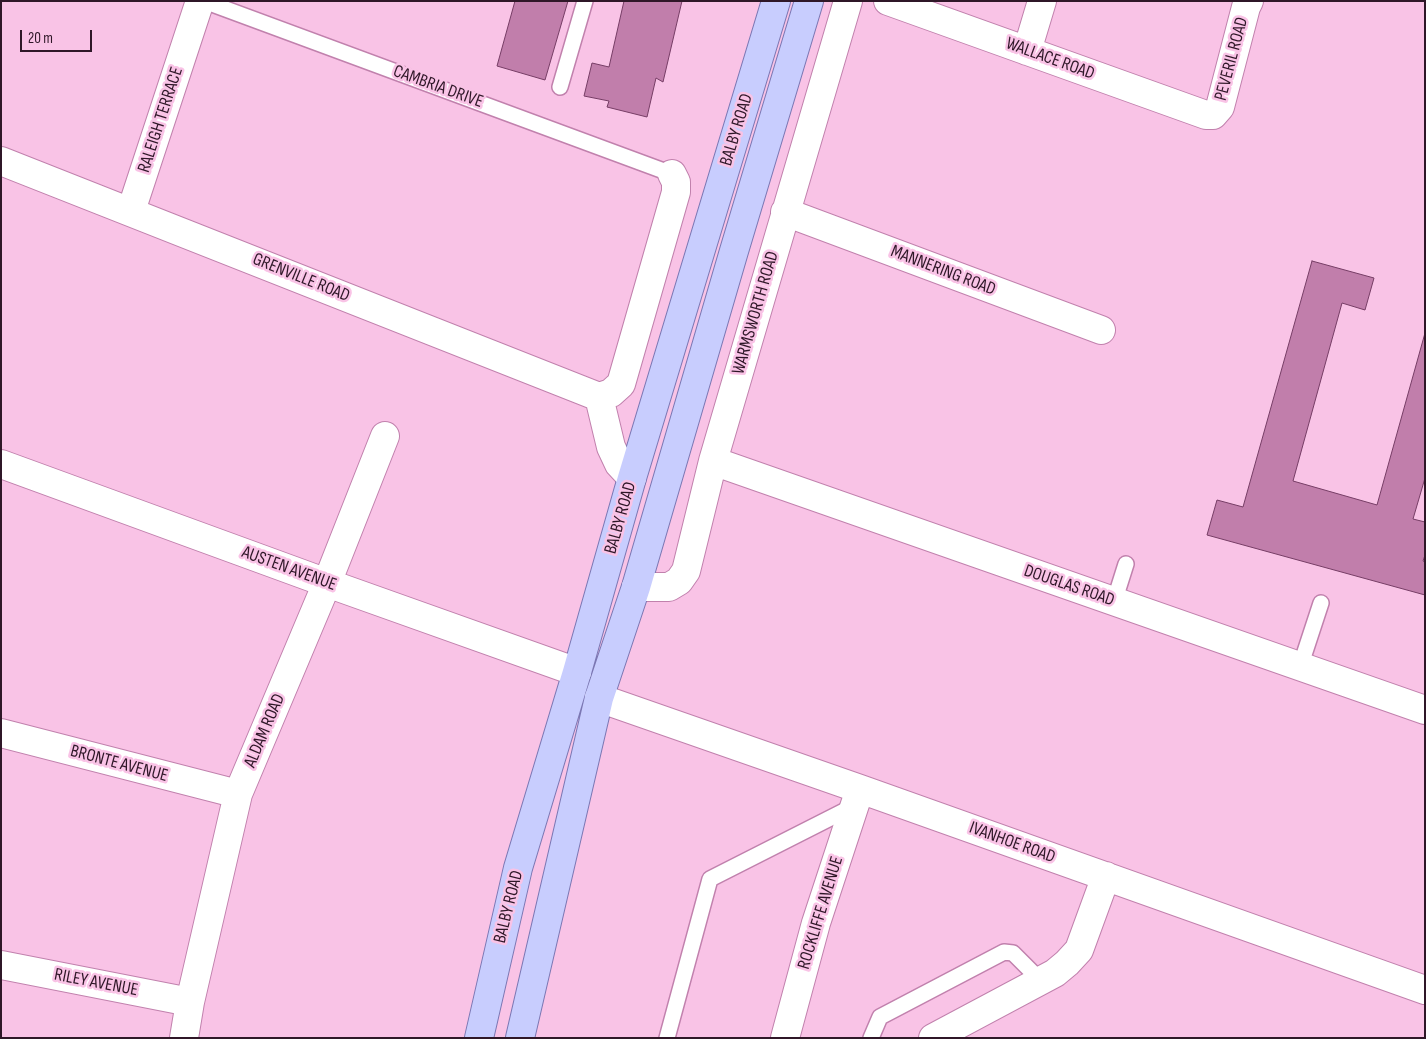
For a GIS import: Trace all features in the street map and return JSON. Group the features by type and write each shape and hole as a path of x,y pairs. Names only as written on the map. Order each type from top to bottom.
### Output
{"main road":[{"name":"BALBY ROAD","path":"479,1038 518,868 577,672 632,478 776,1"},
{"name":"BALBY ROAD","path":"520,1038 598,698 636,587 809,1"}],"street":[{"name":"RALEIGH TERRACE","path":"131,211 202,1"},
{"name":"WARMSWORTH ROAD","path":"636,587 669,587 679,581 686,570 714,461 848,1"},
{"name":"WALLACE ROAD","path":"888,1 1206,115 1213,115"},
{"path":"1027,51 1042,1"},
{"name":"PEVERIL ROAD","path":"1213,115 1220,107 1246,6 1249,1"},
{"name":"GRENVILLE ROAD","path":"1,161 599,397"},
{"path":"632,478 619,464 611,447 599,397 611,393 621,384 676,192 676,182 672,174"},
{"name":"MANNERING ROAD","path":"785,212 1101,330"},
{"name":"ALDAM ROAD","path":"184,1038 190,1002 238,794 327,583 385,436"},
{"name":"DOUGLAS ROAD","path":"714,461 1425,710"},
{"name":"AUSTEN AVENUE","path":"1,464 577,672"},
{"name":"IVANHOE ROAD","path":"598,698 857,797 1106,876 1425,990"},
{"name":"BRONTE AVENUE","path":"1,733 238,794"},
{"name":"ROCKLIFFE AVENUE","path":"785,1038 816,923 857,797"},
{"path":"933,1038 1055,973 1067,963 1079,950 1106,876"},
{"name":"RILEY AVENUE","path":"1,964 190,1002"}],"lane":[{"name":"CAMBRIA DRIVE","path":"202,1 672,174"},
{"path":"560,87 585,1"},
{"path":"1114,602 1126,564"},
{"path":"1300,667 1322,603"},
{"path":"667,1038 710,879 857,797"},
{"path":"871,1038 880,1017 1004,952 1013,952 1040,980"}],"building":[{"path":"515,1 568,1 545,80 497,66"},
{"path":"624,1 682,1 663,82 656,78 647,117 607,107 609,101 584,96 592,63 609,67"},
{"path":"1312,261 1374,278 1365,310 1342,303 1293,481 1377,505 1425,333 1425,478 1413,519 1425,522 1425,555 1423,561 1425,562 1425,595 1207,535 1217,500 1243,507"}]}
